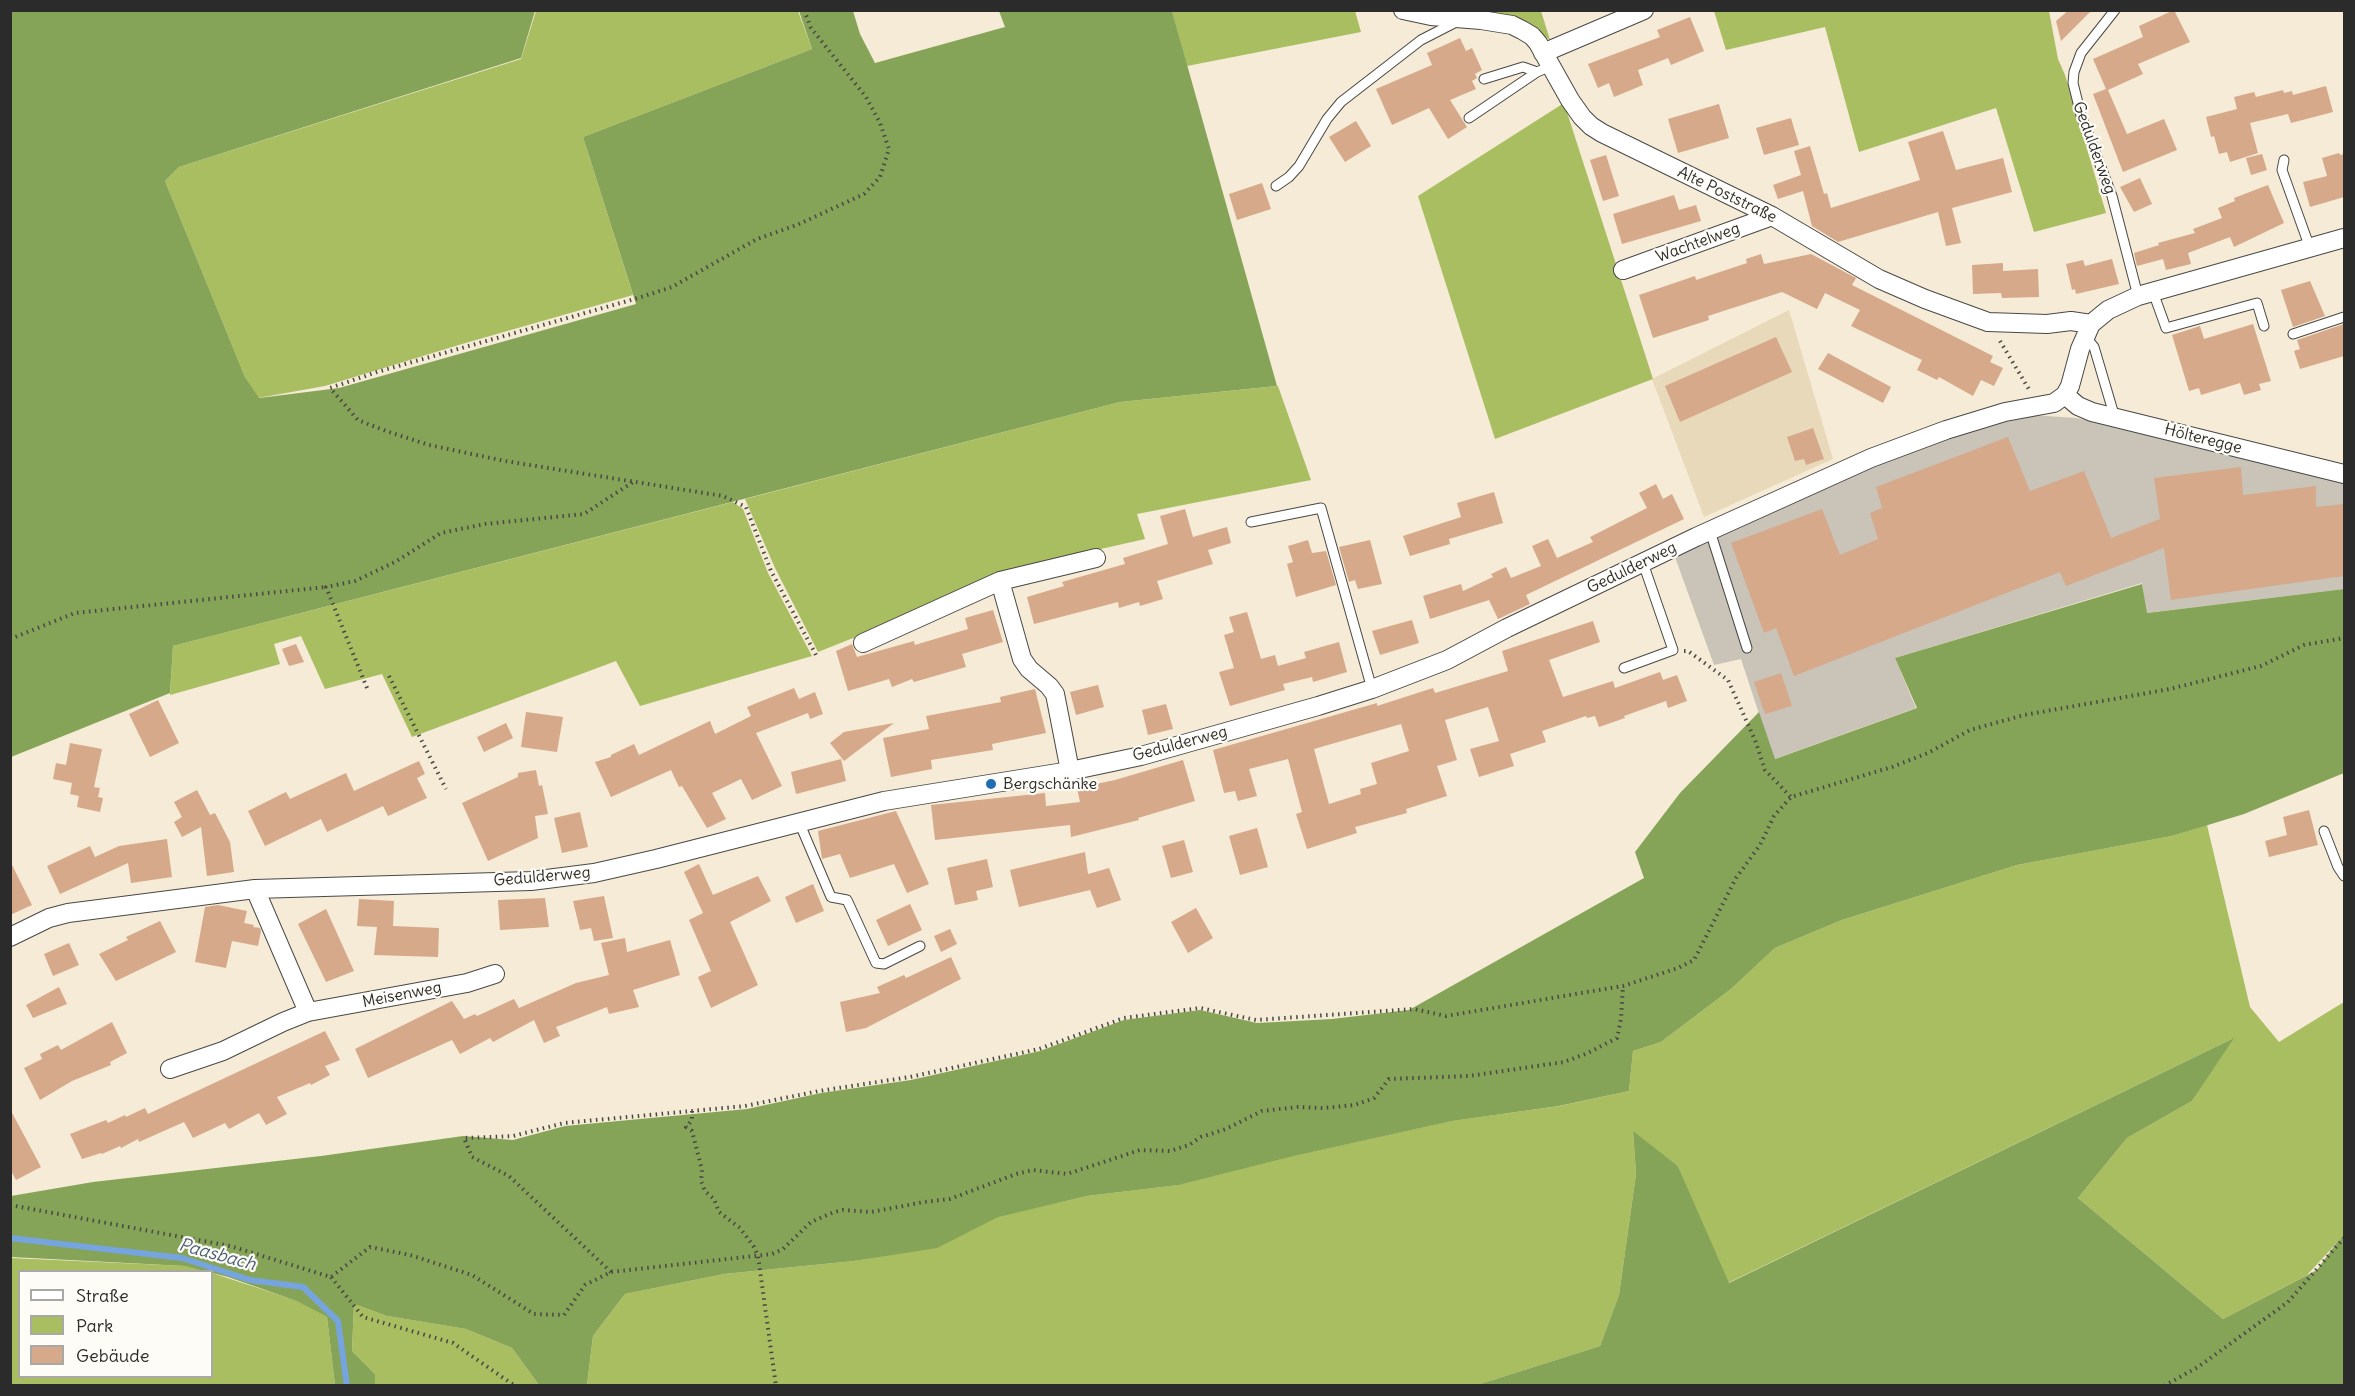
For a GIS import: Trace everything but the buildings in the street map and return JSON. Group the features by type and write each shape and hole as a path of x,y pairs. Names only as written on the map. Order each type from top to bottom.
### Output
{"street":[{"name":"Alte Poststraße","path":"1403,10 1501,23 1522,30 1532,36 1544,64 1591,126 1772,216 1879,279 1988,322 2047,324 2071,321 2088,330"},
{"path":"1544,64 1644,10"},
{"name":"Wachtelweg","path":"1623,270 1772,216"},
{"path":"2065,395 2073,378 2088,330 2108,310 2146,294 2344,238"},
{"name":"Hölteregge","path":"2065,395 2084,410 2344,474"},
{"name":"Gedulderweg","path":"10,937 49,918 68,913 255,889 531,881 560,878 656,859 884,801 928,792 1070,771 1142,756 1372,689 1447,660 1507,628 1710,531 1871,458 1946,430 2005,412 2046,405 2065,395"},
{"path":"862,643 1000,581 1096,558"},
{"path":"1000,581 1022,659 1054,694 1070,771"},
{"path":"255,889 308,1012"},
{"name":"Meisenweg","path":"170,1069 223,1051 308,1012 467,983 495,974"}],"lane":[{"name":"Gedulderweg","path":"2115,10 2081,53 2074,72 2073,83 2081,115 2146,294 2166,328 2257,303 2264,326"},
{"path":"1276,186 1299,166 1327,119 1341,102 1421,40 1466,18"},
{"path":"1484,79 1523,67 1544,64"},
{"path":"1469,118 1544,64"},
{"path":"2284,160 2282,170 2310,248"},
{"path":"2293,334 2344,317"},
{"path":"2088,330 2115,418"},
{"path":"1251,522 1321,508 1372,689"},
{"path":"1710,531 1747,648"},
{"path":"1624,668 1673,650 1643,563"},
{"path":"799,822 831,897 847,900 876,963 884,964 920,946"},
{"path":"2324,831 2338,867 2344,876"}],"path":[{"path":"804,10 811,28 866,97 880,123 889,149 880,177 864,194 797,225 757,239 672,287 377,372 330,388 358,420 419,442 505,461 723,496 746,507 771,571 817,657"},
{"path":"2013,362 2022,378"},
{"path":"10,639 75,614 355,581 395,562 441,533 485,524 584,514 634,482"},
{"path":"326,586 367,688"},
{"path":"611,1272 509,1176 472,1157 464,1138 513,1136 564,1123 745,1106 819,1091 910,1077 1039,1049 1124,1018 1200,1008 1256,1020 1413,1009 1446,1016 1623,986 1694,960 1736,878 1760,845 1774,816 1791,797 1892,767 1928,753 1970,730 2024,716 2170,688 2261,666 2304,645 2344,638"},
{"path":"1673,650 1688,651 1728,680 1755,740 1765,770 1791,797"},
{"path":"389,676 446,789"},
{"path":"331,1277 370,1247 419,1258 472,1275 534,1314 564,1314 585,1285 611,1272 758,1256 783,1249 811,1222 834,1212 843,1210 856,1213 871,1212 950,1199 1016,1174 1033,1170 1067,1174 1140,1150 1170,1151 1189,1145 1201,1137 1226,1130 1262,1111 1356,1105 1374,1098 1389,1078 1469,1076 1564,1062 1617,1038 1622,1019 1623,986"},
{"path":"692,1111 692,1120 686,1127 692,1131 705,1191 714,1199 719,1212 740,1228 758,1256 776,1386"},
{"path":"10,1205 230,1246 331,1277 363,1317 453,1343 515,1386"},
{"path":"2164,1386 2198,1367 2288,1302 2344,1238"}],"shaded area":[{"path":"1789,310 1833,459 1704,517 1652,379"},
{"path":"2032,415 2076,418 2118,426 2344,482 2344,589 2146,613 2142,583 1895,658 1916,708 1774,759 1741,659 1714,665 1675,557 1745,522 1868,466 1966,433"}],"green space":[{"path":"11,10 535,11 521,58 179,167 165,181 245,377 259,398 339,388 636,304 583,137 812,49 799,11 853,11 860,34 875,63 1005,27 999,11 1172,11 1277,386 1120,402 173,646 170,693 11,757"},
{"path":"536,11 798,11 812,49 583,137 633,295 325,386 258,398 245,377 165,181 179,167 521,59"},
{"path":"1172,11 1355,11 1361,32 1187,66"},
{"path":"1452,11 1541,11 1550,40 1524,22"},
{"path":"1714,11 2049,11 2058,59 2065,75 2106,213 2034,232 1996,108 1859,152 1825,27 1726,50"},
{"path":"1564,103 1653,379 1495,439 1418,196"},
{"path":"1278,386 1311,480 1137,514 1145,539 999,572 855,641 853,638 818,652 775,568 745,499 1120,402"},
{"path":"733,502 743,509 768,573 812,656 640,706 616,661 412,737 382,674 325,689 301,636 274,644 280,664 170,695 173,646"},
{"path":"2142,584 2147,613 2344,589 2344,773 2244,814 2172,836 2017,865 1842,920 1775,948 1731,989 1661,1042 1633,1051 1629,1091 1559,1106 1452,1121 1294,1156 1179,1185 1087,1196 998,1217 937,1248 854,1261 724,1274 625,1294 593,1336 587,1385 539,1385 512,1348 466,1329 387,1316 354,1304 352,1351 375,1374 375,1385 335,1385 327,1317 297,1301 213,1273 213,1270 185,1266 11,1257 11,1196 93,1182 321,1156 463,1136 513,1140 565,1126 747,1109 821,1093 911,1080 1040,1051 1124,1020 1200,1010 1257,1023 1332,1019 1409,1010 1644,878 1635,852 1680,793 1759,712 1775,759 1917,708 1895,658"},
{"path":"2207,825 2250,1007 2279,1042 2344,1002 2344,1235 2307,1275 2223,1319 2078,1198 2127,1138 2192,1101 2232,1039 1728,1283 1678,1166 1633,1132 1636,1174 1619,1295 1600,1346 1477,1385 587,1386 593,1336 625,1294 724,1274 854,1261 936,1247 998,1216 1087,1196 1178,1185 1293,1156 1451,1121 1560,1106 1629,1091 1633,1051 1661,1042 1731,989 1775,948 1842,920 2017,865 2172,836"},
{"path":"2234,1038 2192,1101 2127,1138 2078,1198 2223,1319 2317,1270 2344,1235 2344,1385 1477,1385 1600,1346 1619,1295 1636,1174 1633,1131 1678,1166 1729,1283"},
{"path":"10,1258 186,1266 204,1270 18,1270 18,1378 213,1378 213,1273 298,1301 327,1317 335,1385 11,1385"},
{"path":"354,1304 387,1316 466,1329 512,1348 539,1385 375,1385 375,1374 352,1351"}],"waterway":[{"name":"Paasbach","path":"10,1238 182,1258 250,1280 303,1287 338,1321 347,1386"}],"place":[{"name":"Bergschänke","path":"991,784"}]}
